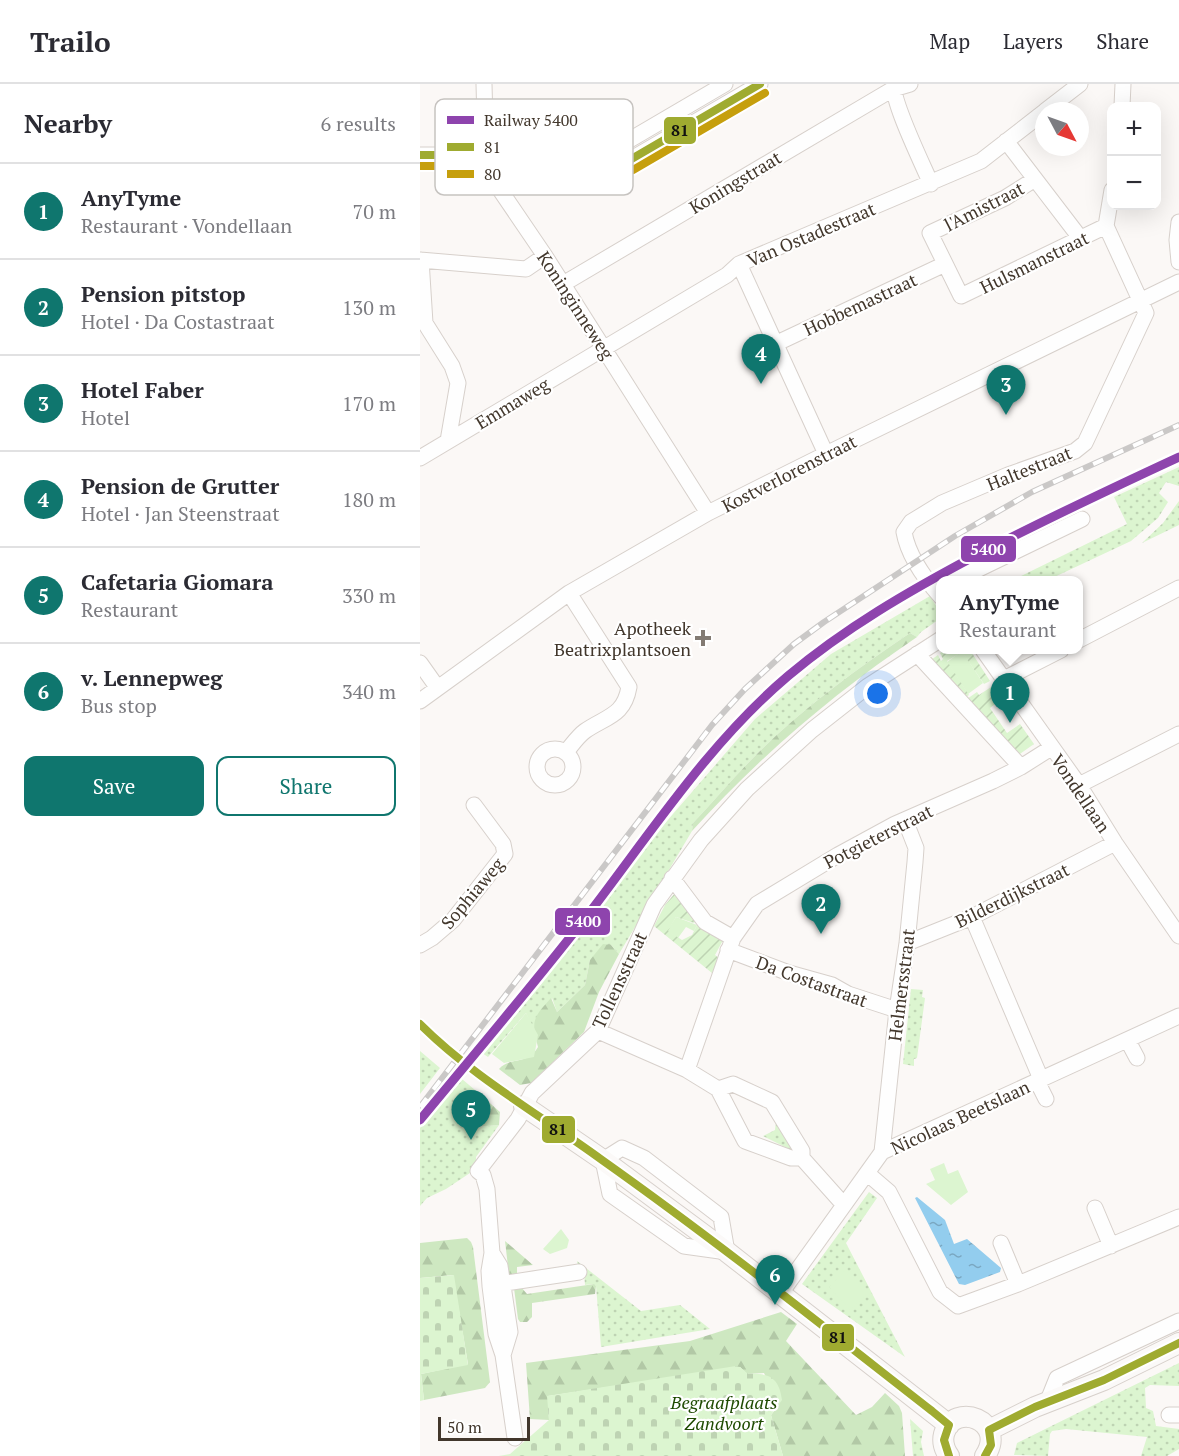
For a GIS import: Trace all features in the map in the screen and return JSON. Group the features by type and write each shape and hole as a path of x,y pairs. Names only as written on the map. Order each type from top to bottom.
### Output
{"main road":[{"path":"524,1106 603,1160 727,1252 949,1425"},
{"path":"989,1430 1104,1380 1179,1343"},
{"path":"949,1456 943,1443 945,1430 958,1418 969,1416 979,1420 989,1430 991,1445 986,1456"}],"street":[{"name":"Koninginneweg","path":"484,84 484,99"},
{"path":"633,138 725,84"},
{"path":"633,157 760,84"},
{"name":"Koningstraat","path":"563,284 893,87 910,84"},
{"name":"Van Ostadestraat","path":"1056,102 1080,84"},
{"path":"1122,102 1123,84"},
{"path":"893,87 931,184"},
{"name":"Van Ostadestraat","path":"604,348 727,275 739,264 981,161 1035,118"},
{"path":"1006,141 1081,239"},
{"path":"420,155 435,156"},
{"name":"l'Amistraat","path":"945,264 930,233 1005,198 1035,179"},
{"name":"Koninginneweg","path":"504,195 545,256 708,513"},
{"path":"1109,210 1106,226 1140,301"},
{"path":"1179,222 1177,240 1179,262"},
{"name":"Hulsmanstraat","path":"945,264 961,296 1106,226"},
{"path":"448,441 458,383 452,366 425,323 421,260 526,269 545,256"},
{"path":"739,264 826,454"},
{"name":"Hobbemastraat","path":"776,344 945,264"},
{"name":"Kostverlorenstraat","path":"420,700 569,593 708,513 1179,282"},
{"name":"Haltestraat","path":"936,590 906,544 904,532 911,522 942,503 1075,451 1085,443 1146,313 1140,301"},
{"name":"Emmaweg","path":"420,458 604,348"},
{"path":"964,576 1082,519"},
{"path":"1083,638 1179,588"},
{"path":"566,752 583,733 621,708 627,700 629,687 569,593"},
{"name":"Tollensstraat","path":"515,1438 503,1355 496,1334 497,1285 489,1271 492,1253 487,1189 483,1175 478,1171 518,1119 532,1094 598,1031 645,922 672,878 701,840 747,789 812,730 868,686 936,642"},
{"path":"917,654 1022,767"},
{"name":"Vondellaan","path":"986,654 1079,785 1115,843 1179,936"},
{"path":"1004,679 1053,654"},
{"path":"420,663 437,687"},
{"path":"1079,785 1179,734"},
{"name":"Potgieterstraat","path":"687,1070 731,944 757,904 838,855 905,820 1022,767 1051,748"},
{"name":"Sophiaweg","path":"420,945 453,920 505,854 503,844 474,805"},
{"name":"Helmersstraat","path":"882,1152 916,848 905,820"},
{"name":"Bilderdijkstraat","path":"907,943 972,917 1115,843"},
{"name":"Da Costastraat","path":"672,878 705,922 731,944 789,974 832,986 848,994 897,1010"},
{"path":"972,917 1039,1080"},
{"name":"Nicolaas Beetslaan","path":"882,1152 1179,1016"},
{"path":"598,1031 687,1070 718,1089 745,1141 791,1158 802,1158"},
{"path":"1128,1041 1137,1058"},
{"name":"Nicolaas Beetslaan","path":"1039,1080 1046,1099"},
{"path":"718,1089 733,1084 772,1102 802,1151 802,1158 844,1205"},
{"path":"603,1160 622,1149 644,1158 721,1217 727,1252"},
{"path":"781,1293 882,1152"},
{"path":"868,1174 889,1192 940,1292 958,1306 1018,1284 1179,1217"},
{"path":"1095,1208 1111,1246"},
{"path":"1001,1244 1018,1284"},
{"path":"497,1285 579,1272"},
{"path":"1047,1403 1057,1378 1179,1321"}],"green space":[{"path":"1179,467 1179,486 1166,482 1159,493 1168,502 1158,518 1131,541 1057,576 1021,576 1127,524 1114,497"},
{"path":"1179,501 1179,525 1142,543 1163,523"},
{"path":"930,596 936,606 936,621 917,637 910,633 815,702 753,758 693,823 692,831 619,954 611,945 590,960 585,985 557,1012 552,998 534,1031 526,1013 488,1057 482,1053 641,851 755,719 831,654"},
{"path":"910,633 917,637 886,658 798,727 744,777 692,831 693,823 744,767 779,733 833,688"},
{"path":"940,654 959,654 947,661 969,695 963,699 928,662 938,655 941,661 943,659"},
{"path":"958,654 964,654 983,683 968,694 947,662"},
{"path":"963,654 973,654 990,681 984,684"},
{"path":"994,685 1003,698 990,708 1007,733 1020,724 1034,744 1017,756 964,701 977,692 979,695"},
{"path":"676,892 698,919 694,923 676,917 668,931 682,940 692,935 697,925 726,939 715,955 719,958 712,973 654,926 665,905"},
{"path":"676,917 697,925 694,931 686,927 678,938 667,931"},
{"path":"603,944 611,945 619,954 599,992 584,1032 531,1083 520,1085 499,1069 503,1065 524,1059 534,1053 538,1047 534,1025 540,1010 551,998 557,1012 585,985 590,960"},
{"path":"911,989 923,990 922,997 925,998 914,1066 903,1064"},
{"path":"526,1013 538,1035 534,1057 504,1063 492,1054"},
{"path":"420,1051 440,1068 420,1094"},
{"path":"462,1079 475,1090 468,1099 460,1128 499,1125 476,1157 476,1169 446,1189 427,1198 420,1206 420,1128"},
{"path":"475,1090 500,1112 499,1125 460,1128 468,1098"},
{"path":"776,1121 797,1146 790,1153 789,1149 763,1136 775,1130"},
{"path":"944,1163 948,1174 958,1170 968,1192 951,1205 926,1184 935,1180 930,1169"},
{"path":"869,1192 877,1198 846,1243 905,1357 802,1284"},
{"path":"561,1229 569,1240 567,1248 550,1254 543,1249"},
{"path":"467,1238 473,1247 490,1382 485,1388 424,1400 421,1374 468,1364 453,1275 420,1278 420,1243"},
{"path":"505,1241 533,1265 517,1267 517,1274 509,1275"},
{"path":"577,1261 641,1311 680,1305 710,1329 601,1347 596,1286 585,1285 584,1271 578,1267"},
{"path":"844,1271 866,1295 850,1310 829,1287"},
{"path":"454,1275 468,1365 421,1374 424,1400 420,1401 420,1278"},
{"path":"594,1284 595,1294 532,1303 532,1317 527,1322 520,1322 518,1319 514,1288 521,1287 527,1294"},
{"path":"781,1312 797,1324 786,1341 856,1415 872,1407 885,1393 899,1406 902,1413 905,1456 783,1456 771,1415 779,1405 764,1373 747,1374 740,1367 548,1396 549,1420 530,1419 526,1363 690,1341"},
{"path":"1179,1363 1179,1386 1150,1385 1145,1388 1146,1408 1153,1411 1156,1426 1179,1429 1179,1449 1167,1456 1141,1456 1147,1437 1066,1429 1052,1431 1050,1434 1048,1456 1014,1455 1017,1443"},
{"name":"Begraafplaats Zandvoort","path":"736,1366 748,1374 762,1374 772,1378 778,1386 782,1400 771,1415 783,1456 499,1456 510,1454 549,1420 547,1396"},
{"path":"910,1419 923,1431 921,1442 924,1456 913,1456"}],"water":[{"path":"917,1197 945,1220 954,1244 967,1239 1001,1268 1000,1272 965,1285 959,1284 915,1198"}],"railway":[{"path":"420,1107 712,725 745,689 794,644 955,536 1032,492 1179,425"}],"rail line":[{"name":"5400","path":"939,576 1025,530 1179,457"},
{"name":"5400","path":"420,1120 527,991 590,912 683,788 733,729 810,658 878,611 936,577"}],"transit line":[{"name":"81","path":"633,158 760,84"},
{"name":"80","path":"633,170 765,93"},
{"name":"81","path":"420,155 435,155"},
{"name":"80","path":"420,166 435,166"},
{"name":"81","path":"420,1024 485,1079 686,1221 932,1411 949,1425 944,1440 949,1456"},
{"name":"81","path":"985,1456 991,1445 989,1430 1035,1407 1104,1380 1179,1343"}],"place":[{"name":"Pension de Grutter","path":"761,384"},
{"name":"Hotel Faber","path":"1006,415"},
{"name":"Apotheek Beatrixplantsoen","path":"703,638"},
{"name":"AnyTyme","path":"1010,723"},
{"name":"Pension pitstop","path":"821,934"},
{"name":"Cafetaria Giomara","path":"471,1140"},
{"name":"v. Lennepweg","path":"775,1305"}]}
